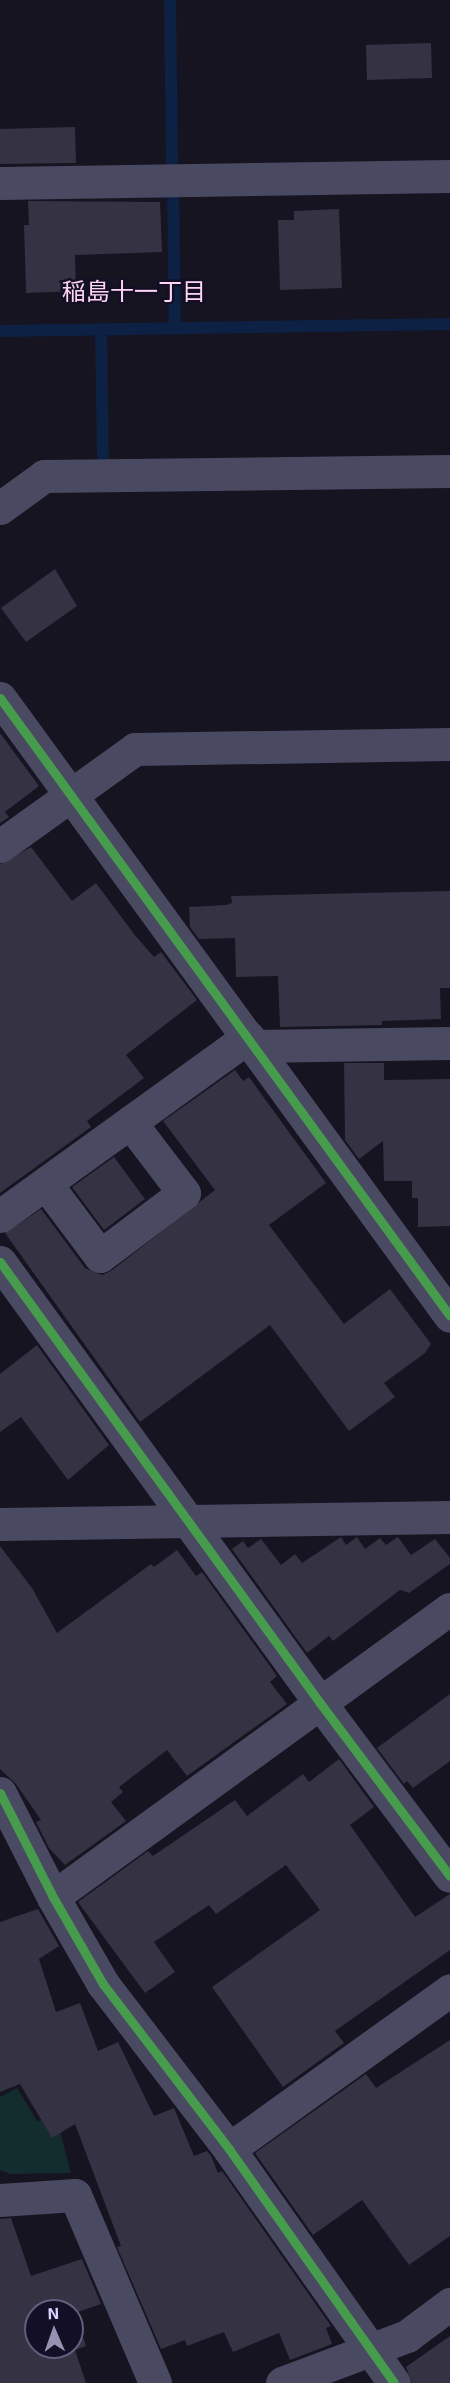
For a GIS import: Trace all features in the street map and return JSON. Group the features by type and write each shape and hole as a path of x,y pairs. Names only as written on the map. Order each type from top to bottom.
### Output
{"street":[{"path":"0,183 450,176"},
{"path":"0,508 44,476 450,471"},
{"path":"0,698 450,1316"},
{"path":"0,846 135,749 450,744"},
{"path":"0,1216 130,1122 251,1042 450,1043"},
{"path":"46,1184 100,1256 184,1193 130,1122"},
{"path":"0,1262 320,1703 450,1876"},
{"path":"0,1524 450,1517"},
{"path":"53,1897 450,1609"},
{"path":"0,1793 53,1897 103,1984 229,2148 394,2383"},
{"path":"229,2148 450,1990"},
{"path":"0,2200 75,2195 154,2383"},
{"path":"282,2383 407,2337 450,2304"}],"green space":[{"path":"17,2088 37,2121 56,2116 71,2173 11,2174 0,2170 0,2097"}],"building":[{"path":"431,43 432,78 367,80 366,45"},
{"path":"75,127 76,163 0,164 0,129"},
{"path":"28,201 160,202 162,252 75,255 76,291 26,293 24,225 29,225"},
{"path":"339,209 342,288 280,290 278,220 294,220 294,211"},
{"path":"55,569 77,606 26,642 1,608"},
{"path":"0,733 39,786 5,812 9,817 0,823"},
{"path":"31,847 72,901 96,883 134,934 154,957 161,952 197,1000 126,1055 144,1078 87,1121 91,1127 0,1193 0,864"},
{"path":"450,891 450,988 440,988 441,1019 382,1021 382,1025 280,1027 278,976 236,977 235,938 199,939 190,927 189,907 226,905 232,903 231,896"},
{"path":"344,1063 384,1063 384,1080 450,1079 450,1226 418,1227 418,1198 412,1198 412,1181 384,1181 383,1141 359,1159 345,1140"},
{"path":"235,1070 243,1081 249,1077 326,1183 269,1225 344,1324 390,1289 431,1344 425,1353 384,1383 395,1397 349,1431 270,1325 140,1422 5,1233 41,1209 85,1268 102,1275 111,1271 215,1190 163,1121"},
{"path":"114,1157 145,1199 104,1230 72,1187"},
{"path":"37,1345 109,1445 68,1480 21,1417 0,1432 0,1374"},
{"path":"341,1537 346,1545 357,1537 365,1549 380,1538 386,1545 398,1537 411,1555 435,1539 450,1558 450,1564 409,1593 400,1590 333,1641 329,1636 307,1653 232,1549 243,1541 248,1548 261,1539 281,1565 295,1554 302,1563"},
{"path":"0,1546 32,1588 57,1633 151,1564 154,1567 177,1550 196,1576 202,1572 277,1676 270,1682 287,1704 187,1776 167,1750 119,1787 123,1792 111,1802 126,1821 65,1865 49,1848 36,1822 41,1820 16,1784 0,1769"},
{"path":"450,1694 450,1761 413,1788 407,1781 404,1784 377,1748"},
{"path":"339,1759 374,1807 350,1825 415,1917 450,1894 450,1950 335,2031 344,2043 283,2087 212,1987 320,1910 286,1865 216,1914 209,1905 154,1942 175,1972 145,1993 78,1902 148,1851 153,1856 235,1800 247,1816 303,1774 309,1782"},
{"path":"38,1909 59,1946 39,1959 56,2012 80,2003 98,2051 118,2042 154,2116 174,2108 194,2156 207,2151 211,2156 218,2173 222,2171 331,2326 326,2328 332,2344 290,2360 279,2333 233,2352 224,2332 187,2346 185,2340 161,2349 117,2247 121,2246 75,2124 52,2138 20,2084 0,2092 0,1922"},
{"path":"450,2040 450,2236 409,2265 362,2200 313,2235 255,2153 366,2074 376,2088"},
{"path":"11,2218 31,2276 82,2259 101,2304 84,2310 84,2299 24,2299 24,2359 78,2359 86,2383 0,2383 0,2219"},
{"path":"450,2336 450,2383 412,2383 406,2367"}],"waterway":[{"path":"170,0 172,161"},
{"path":"173,191 175,328"},
{"path":"0,331 450,324"},
{"path":"101,329 103,459"}],"cycle path":[{"path":"0,698 450,1316"},
{"path":"0,1262 320,1703 450,1876"},
{"path":"0,1793 53,1897 103,1984 229,2149 394,2383"}],"district":[{"name":"稲島十一丁目","path":"134,291"}]}
